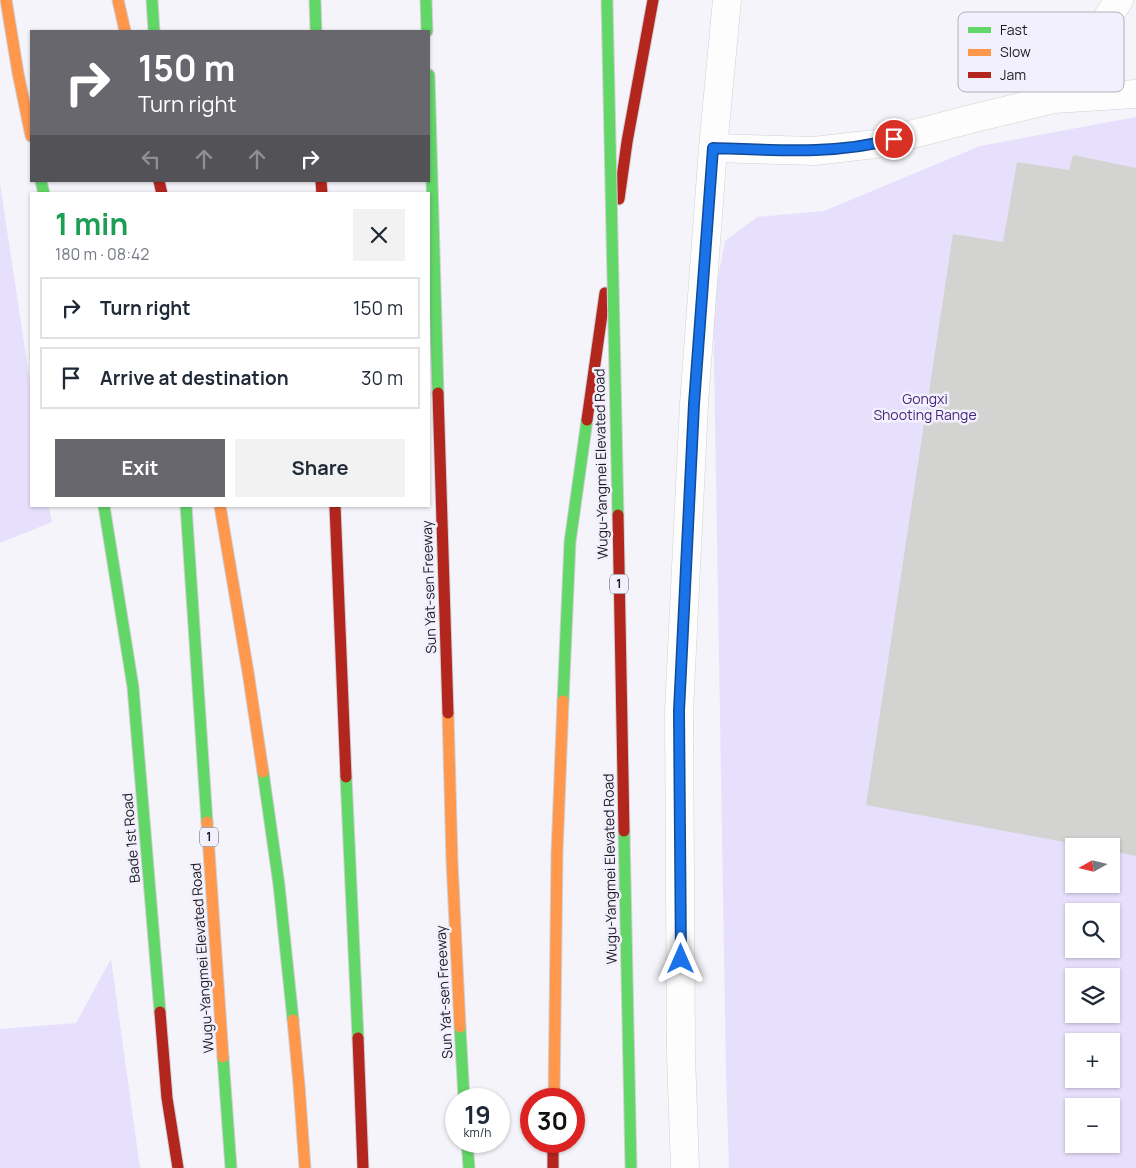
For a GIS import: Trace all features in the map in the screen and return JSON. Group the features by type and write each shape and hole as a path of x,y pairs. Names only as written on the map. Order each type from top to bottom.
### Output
{"main road":[{"path":"6,0 30,131"},
{"path":"118,0 125,30"},
{"path":"152,0 154,30"},
{"path":"315,0 316,30"},
{"path":"426,0 427,30"},
{"name":"Wugu-Yangmei Elevated Road","path":"607,0 631,1168"},
{"path":"554,1088 557,852 570,542 626,152 652,0"},
{"name":"Sun Yat-sen Freeway","path":"430,109 452,861 463,1088"},
{"name":"Bade 1st Road","path":"104,507 133,687 167,1098 178,1168"},
{"name":"Wugu-Yangmei Elevated Road","path":"186,507 231,1168"},
{"path":"220,507 248,672 280,885 299,1085 304,1168"},
{"path":"335,507 363,1168"},
{"path":"468,1153 469,1168"},
{"path":"553,1153 553,1168"}],"street":[{"path":"685,1168 682,1055 679,711 694,404 713,148 727,0"},
{"path":"1112,12 1120,0"},
{"path":"1054,99 1059,92"},
{"path":"713,148 814,151 875,144 1054,99 1136,94"}],"green space":[{"name":"Gongxi Shooting Range","path":"1136,117 1136,1168 729,1168 713,303 725,241 757,217 824,211 980,146"},
{"path":"0,184 30,381 30,507 49,507 52,522 0,543"},
{"path":"111,959 140,1168 0,1168 0,1029 76,1023"}],"building":[{"path":"1073,155 1136,168 1136,856 1120,853 1120,838 1065,838 1065,842 866,805 953,234 1003,242 1017,162 1069,170"}],"traffic: fast":[{"path":"152,0 154,30"},
{"path":"315,0 316,30"},
{"path":"426,0 427,30"},
{"path":"607,0 618,515"},
{"path":"430,110 438,393"},
{"path":"41,182 44,192"},
{"path":"563,701 570,542 587,420"},
{"path":"104,507 133,687 160,1012"},
{"path":"186,507 207,822"},
{"path":"263,772 279,885 293,1020"},
{"path":"346,777 358,1038"},
{"path":"624,831 631,1168"},
{"path":"460,1027 463,1088"},
{"path":"223,1057 231,1168"},
{"path":"468,1153 469,1168"}],"traffic: slow":[{"path":"6,0 30,131"},
{"path":"118,0 125,30"},
{"path":"220,507 263,772"},
{"path":"554,1088 557,853 563,701"},
{"path":"448,713 452,861 460,1027"},
{"path":"207,822 223,1057"},
{"path":"293,1020 305,1168"}],"traffic: jam":[{"path":"619,199 627,142 653,0"},
{"path":"159,182 162,192"},
{"path":"321,182 322,192"},
{"path":"587,420 605,293"},
{"path":"438,393 448,713"},
{"path":"335,507 346,777"},
{"path":"618,515 624,831"},
{"path":"160,1012 167,1098 178,1168"},
{"path":"358,1038 363,1168"},
{"path":"553,1153 553,1168"}],"route":[{"path":"681,959 679,711 694,404 713,148 814,151 875,144 894,139"}]}
